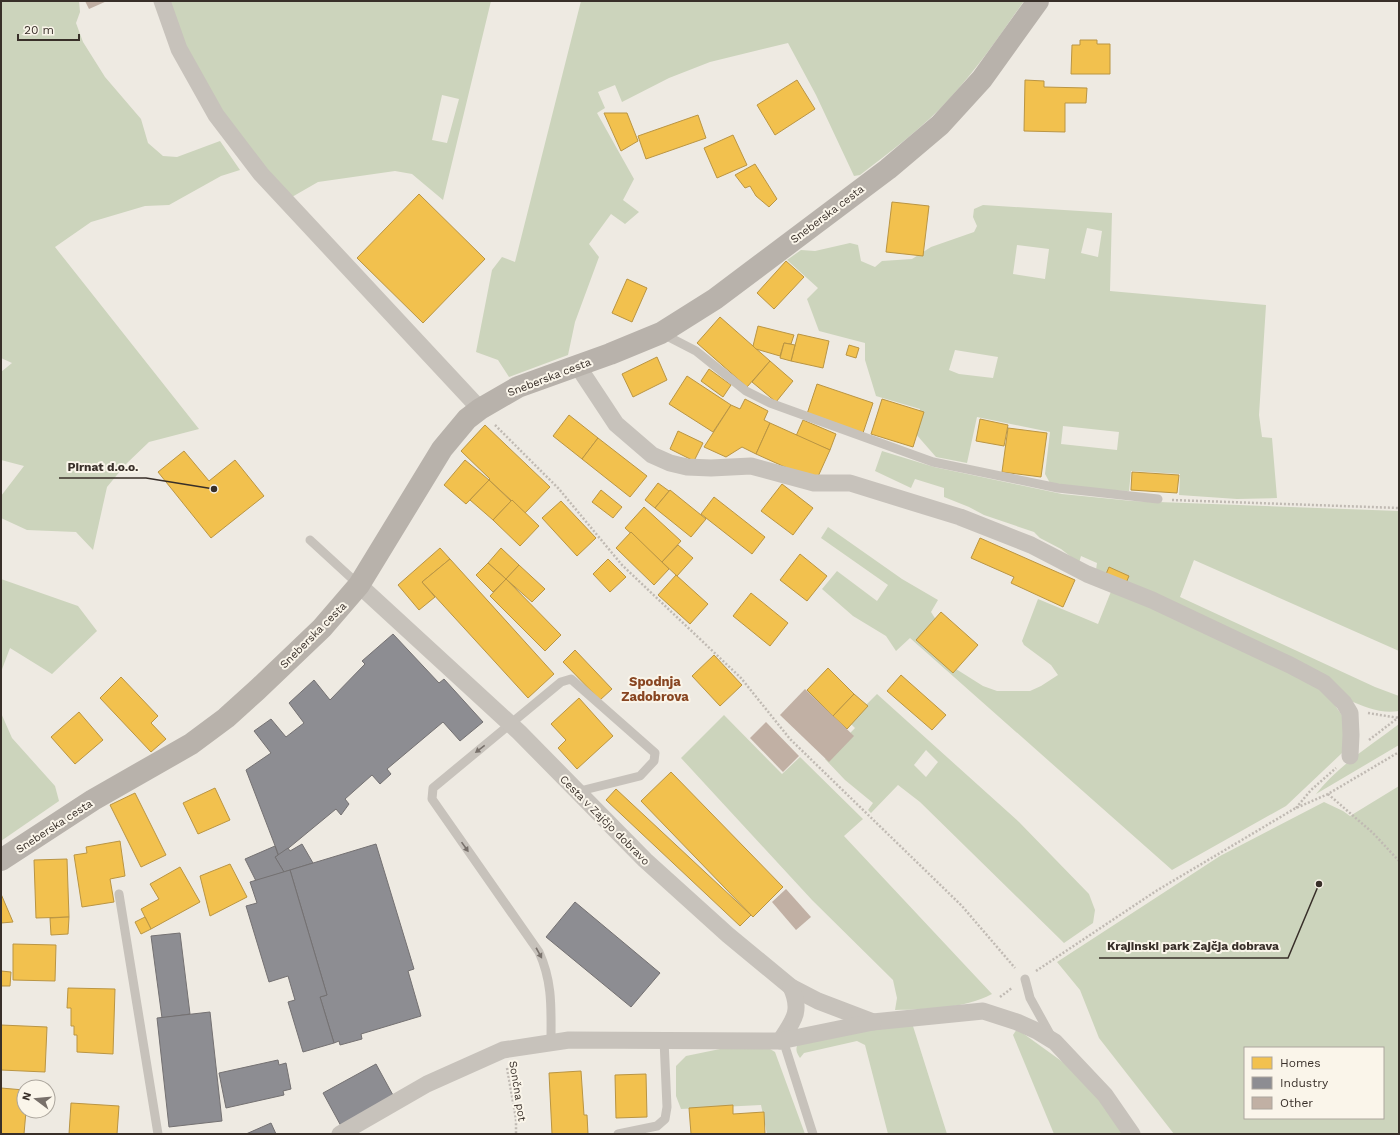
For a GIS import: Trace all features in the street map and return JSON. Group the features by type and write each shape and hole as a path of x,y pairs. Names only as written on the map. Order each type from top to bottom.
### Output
{"street":[{"path":"162,1 179,49 216,115 261,174 480,409"},
{"name":"Sneberska cesta","path":"1,860 93,800 191,744 226,718 322,628 359,585 442,449 462,424 480,409 518,387 610,354 661,333 720,295 888,169 940,125 982,79 1038,1"},
{"path":"577,365 616,424 652,455 670,463 687,467 711,468 751,466 814,483 850,483 960,517 1031,545 1087,574 1152,600 1290,665 1324,683 1344,703 1350,713 1350,756"},
{"name":"Cesta v Zajčjo dobravo","path":"359,585 510,725 645,860 722,930 791,987 818,1001 873,1022"},
{"path":"782,1040 793,1021 796,1010 797,1000 791,987"},
{"name":"Cesta v Zajčjo dobravo","path":"340,1134 427,1084 503,1050 569,1040 782,1040 873,1022 982,1011 1037,1031 1055,1042 1105,1095 1132,1134"}],"lane":[{"path":"661,333 696,351 746,391 770,403 933,462 1058,488 1158,499"},
{"path":"310,540 359,585"},
{"path":"551,1043 550,986 547,968 540,952 432,799 433,788 444,777 510,725 561,682 571,679 655,753 654,761 640,776 576,792"},
{"path":"119,894 158,1134"},
{"path":"1025,979 1030,998 1055,1042"},
{"path":"618,1134 657,1126 665,1119 667,1107 664,1040"},
{"path":"782,1040 813,1134"}],"path":[{"path":"480,409 559,489 622,565 741,678 790,739 962,906 1025,979"},
{"path":"1158,499 1399,508"},
{"path":"982,1011 1025,979 1156,891 1294,809 1328,794 1399,752"},
{"path":"1328,794 1373,833 1399,862"},
{"name":"Sončna pot","path":"503,1050 516,1119 516,1134"}],"green space":[{"path":"1,1 79,1 80,12 76,23 83,42 105,77 141,119 148,143 163,156 177,157 220,141 240,170 221,176 169,205 145,206 91,222 55,247 199,429 149,442 126,464 107,487 93,550 76,532 27,530 1,518 1,496 24,466 1,460 1,372 12,363 1,358"},
{"path":"157,1 491,1 443,200 412,174 395,171 318,182 285,201 264,180","holes":["442,95 459,99 447,143 432,140"]},
{"path":"581,1 1024,1 980,63 940,109 895,148 860,175 854,176 816,95 788,43 710,62 669,78 622,102 615,85 598,92 605,108 597,113 634,179 623,200 639,212 625,224 611,214 589,244 599,257 575,322 568,355 509,377 498,360 476,352 492,270 502,257 515,262"},
{"path":"983,205 1112,213 1110,291 1266,305 1259,415 1262,437 1272,438 1277,498 1237,499 1179,495 1180,474 1131,471 1129,491 1099,490 1050,483 1045,474 1050,432 977,417 967,463 936,457 915,433 920,409 876,396 865,360 865,343 819,331 807,299 818,288 787,260 801,250 815,251 850,243 858,245 861,261 875,267 882,261 912,259 931,247 974,232 977,226 973,217 974,209","holes":["1087,228 1102,231 1098,257 1081,253","1017,245 1049,249 1045,279 1013,274","955,350 998,357 993,378 959,374 949,370","1063,426 1119,432 1117,450 1061,444"]},
{"path":"882,451 934,467 1062,494 1132,501 1399,511 1399,651 1194,560 1180,597 1375,687 1399,696 1399,711 1379,711 1349,700 1096,570 1097,563 1081,556 1079,563 1061,549 1040,538 1034,532 984,515 944,497 944,488 915,479 911,488 875,471"},
{"path":"828,527 902,579 938,600 931,612 940,626 956,669 983,686 997,691 1030,691 1058,675 1051,665 1024,645 1022,641 1038,599 1098,624 1112,589 1322,687 1346,721 1342,753 1286,806 1172,870 910,638 896,651 886,636 853,616 822,589 837,571 877,601 888,585 821,538"},
{"path":"1,579 78,606 97,631 52,674 10,648 1,672"},
{"path":"877,694 1019,822 1089,894 1095,910 1093,923 1064,943 920,802 898,785 871,813 868,810 873,803 845,780 825,759 855,728 849,722","holes":["926,750 938,762 926,777 914,765"]},
{"path":"1,713 12,738 55,786 59,801 1,841"},
{"path":"724,715 782,774 800,757 863,819 844,836 992,994 969,1003 945,1007 895,1010 897,998 893,980 812,900 681,758"},
{"path":"1399,724 1399,745 1316,794 1334,774"},
{"path":"1399,786 1399,1134 1174,1134 1099,1038 1080,990 1057,962 1220,856 1324,802 1350,816"},
{"path":"912,1023 947,1134 888,1134 865,1045 857,1041 804,1053 800,1058 797,1052 799,1042"},
{"path":"1017,1029 1078,1073 1101,1100 1123,1134 1054,1134 1013,1035"},
{"path":"720,1049 770,1049 775,1052 805,1134 767,1134 761,1105 681,1109 676,1096 676,1066 686,1056"}],"building: Homes":[{"path":"1080,40 1097,40 1097,44 1110,44 1110,74 1071,74 1072,45 1080,45"},
{"path":"797,80 815,109 775,135 757,105"},
{"path":"1025,80 1044,81 1044,87 1087,88 1086,103 1065,103 1065,132 1024,131"},
{"path":"604,113 627,113 638,141 621,151"},
{"path":"698,115 706,138 646,159 638,136"},
{"path":"733,135 747,165 717,178 704,148"},
{"path":"755,164 777,199 769,207 756,196 750,186 745,188 735,175"},
{"path":"419,194 485,259 423,323 357,258"},
{"path":"892,202 929,206 923,256 886,252"},
{"path":"786,261 804,277 774,309 757,293"},
{"path":"627,279 647,288 632,322 612,313"},
{"path":"720,317 770,361 747,387 697,343"},
{"path":"758,326 794,335 791,344 784,343 780,356 756,349 753,346"},
{"path":"798,334 829,341 823,368 791,361"},
{"path":"784,343 795,345 791,361 780,358"},
{"path":"849,345 859,348 856,358 846,355"},
{"path":"657,357 667,380 633,397 622,374"},
{"path":"770,361 793,381 776,402 752,382"},
{"path":"709,369 731,385 723,397 701,381"},
{"path":"687,376 731,405 713,432 669,404"},
{"path":"817,384 873,403 863,433 807,414"},
{"path":"745,399 768,411 764,420 770,423 756,454 742,447 726,457 704,447 731,405 740,409"},
{"path":"882,399 924,412 913,447 871,434"},
{"path":"569,415 598,438 582,459 553,436"},
{"path":"980,419 1008,425 1004,446 976,441"},
{"path":"803,420 836,434 830,450 796,436"},
{"path":"770,423 830,450 816,481 756,454"},
{"path":"485,425 550,487 525,513 489,480 490,479 461,451"},
{"path":"1008,428 1047,433 1041,477 1002,472"},
{"path":"678,431 703,443 694,461 670,449"},
{"path":"598,438 647,476 630,497 582,459"},
{"path":"184,451 209,481 235,460 264,496 211,538 158,472"},
{"path":"465,460 489,480 466,504 444,485"},
{"path":"1132,472 1179,475 1177,493 1131,490"},
{"path":"489,480 511,501 493,520 470,500"},
{"path":"658,483 669,491 655,508 645,500"},
{"path":"782,484 813,508 793,535 761,511"},
{"path":"601,490 622,507 613,518 592,502"},
{"path":"670,490 706,519 691,537 655,508"},
{"path":"714,497 765,537 752,554 701,514"},
{"path":"512,500 539,526 520,546 493,520"},
{"path":"561,501 596,538 577,556 542,518"},
{"path":"644,507 681,541 662,562 625,528"},
{"path":"631,532 669,569 654,585 616,548"},
{"path":"980,538 1075,580 1063,607 1011,583 1014,577 971,558"},
{"path":"678,545 693,558 677,576 662,562"},
{"path":"440,548 450,559 422,582 435,597 419,610 398,585"},
{"path":"501,548 519,565 506,579 488,563"},
{"path":"800,554 827,576 807,601 780,580"},
{"path":"450,559 554,674 528,698 422,582"},
{"path":"608,559 626,577 610,592 593,574"},
{"path":"488,563 506,579 493,592 476,575"},
{"path":"519,565 545,589 532,602 506,579"},
{"path":"1109,567 1129,576 1126,583 1106,574"},
{"path":"676,575 708,604 690,624 658,595"},
{"path":"506,579 561,635 545,651 490,596"},
{"path":"751,593 788,623 770,646 733,616"},
{"path":"941,612 978,645 953,673 916,640"},
{"path":"575,650 612,689 600,700 563,662"},
{"path":"714,655 742,685 720,706 692,676"},
{"path":"828,668 854,694 833,716 807,690"},
{"path":"901,675 946,715 932,730 887,691"},
{"path":"121,677 158,716 151,723 166,739 151,752 100,698"},
{"path":"854,694 868,706 847,729 833,716"},
{"path":"579,698 613,736 577,769 558,748 566,740 551,724"},
{"path":"79,712 103,740 75,764 51,737"},
{"path":"671,772 783,887 753,917 641,801"},
{"path":"215,788 230,820 198,834 183,803"},
{"path":"616,789 751,915 740,926 606,800"},
{"path":"135,793 166,855 141,867 110,805"},
{"path":"120,841 125,876 110,879 114,902 82,907 74,855 87,853 86,847"},
{"path":"67,859 69,917 36,918 34,860"},
{"path":"230,864 247,897 210,916 200,876"},
{"path":"180,867 200,902 151,929 141,909 159,899 150,884"},
{"path":"1,894 13,922 1,923"},
{"path":"69,917 68,934 51,935 50,918"},
{"path":"145,917 151,929 141,934 135,922"},
{"path":"13,944 56,945 55,981 13,980"},
{"path":"1,971 11,972 10,986 1,986"},
{"path":"68,988 115,989 113,1054 77,1052 77,1035 74,1035 74,1026 71,1026 71,1008 67,1008"},
{"path":"1,1025 47,1027 45,1072 1,1070"},
{"path":"581,1071 584,1115 587,1115 588,1134 552,1134 549,1073"},
{"path":"646,1074 647,1117 616,1118 615,1075"},
{"path":"1,1088 16,1089 16,1119 25,1119 24,1134 1,1134"},
{"path":"71,1103 119,1106 117,1134 69,1134"},
{"path":"733,1105 733,1114 764,1112 765,1134 691,1134 689,1108"}],"building: Industry":[{"path":"393,634 439,683 444,679 483,722 460,741 443,722 387,769 391,774 380,784 372,775 345,799 349,804 341,815 336,809 279,856 246,770 271,753 254,731 271,719 286,737 304,723 289,703 314,680 330,700 365,664 362,661"},
{"path":"302,844 313,863 284,872 275,857 288,848 290,851"},
{"path":"376,844 414,969 408,971 421,1016 361,1034 362,1039 340,1045 339,1041 334,1043 320,997 327,995 290,870"},
{"path":"275,846 278,855 275,857 284,872 256,881 245,859"},
{"path":"290,870 327,995 320,997 334,1043 303,1052 288,1002 295,1000 288,976 269,982 246,906 257,903 250,882"},
{"path":"575,902 660,973 631,1007 546,937"},
{"path":"180,933 190,1014 162,1018 151,936"},
{"path":"210,1012 222,1121 169,1127 157,1018"},
{"path":"278,1060 279,1065 286,1063 291,1089 283,1091 284,1095 226,1108 219,1073"},
{"path":"376,1064 394,1097 341,1126 323,1093"},
{"path":"271,1123 276,1134 246,1134"}],"building: Other":[{"path":"85,1 107,1 89,9"},
{"path":"805,689 854,736 829,762 780,715"},
{"path":"766,722 799,756 783,772 750,738"},
{"path":"786,889 811,917 796,930 772,902"}],"place":[{"name":"Pirnat d.o.o.","path":"214,489"},
{"name":"Krajinski park Zajčja dobrava","path":"1319,884"}],"district":[{"name":"Spodnja Zadobrova","path":"655,688"}]}
